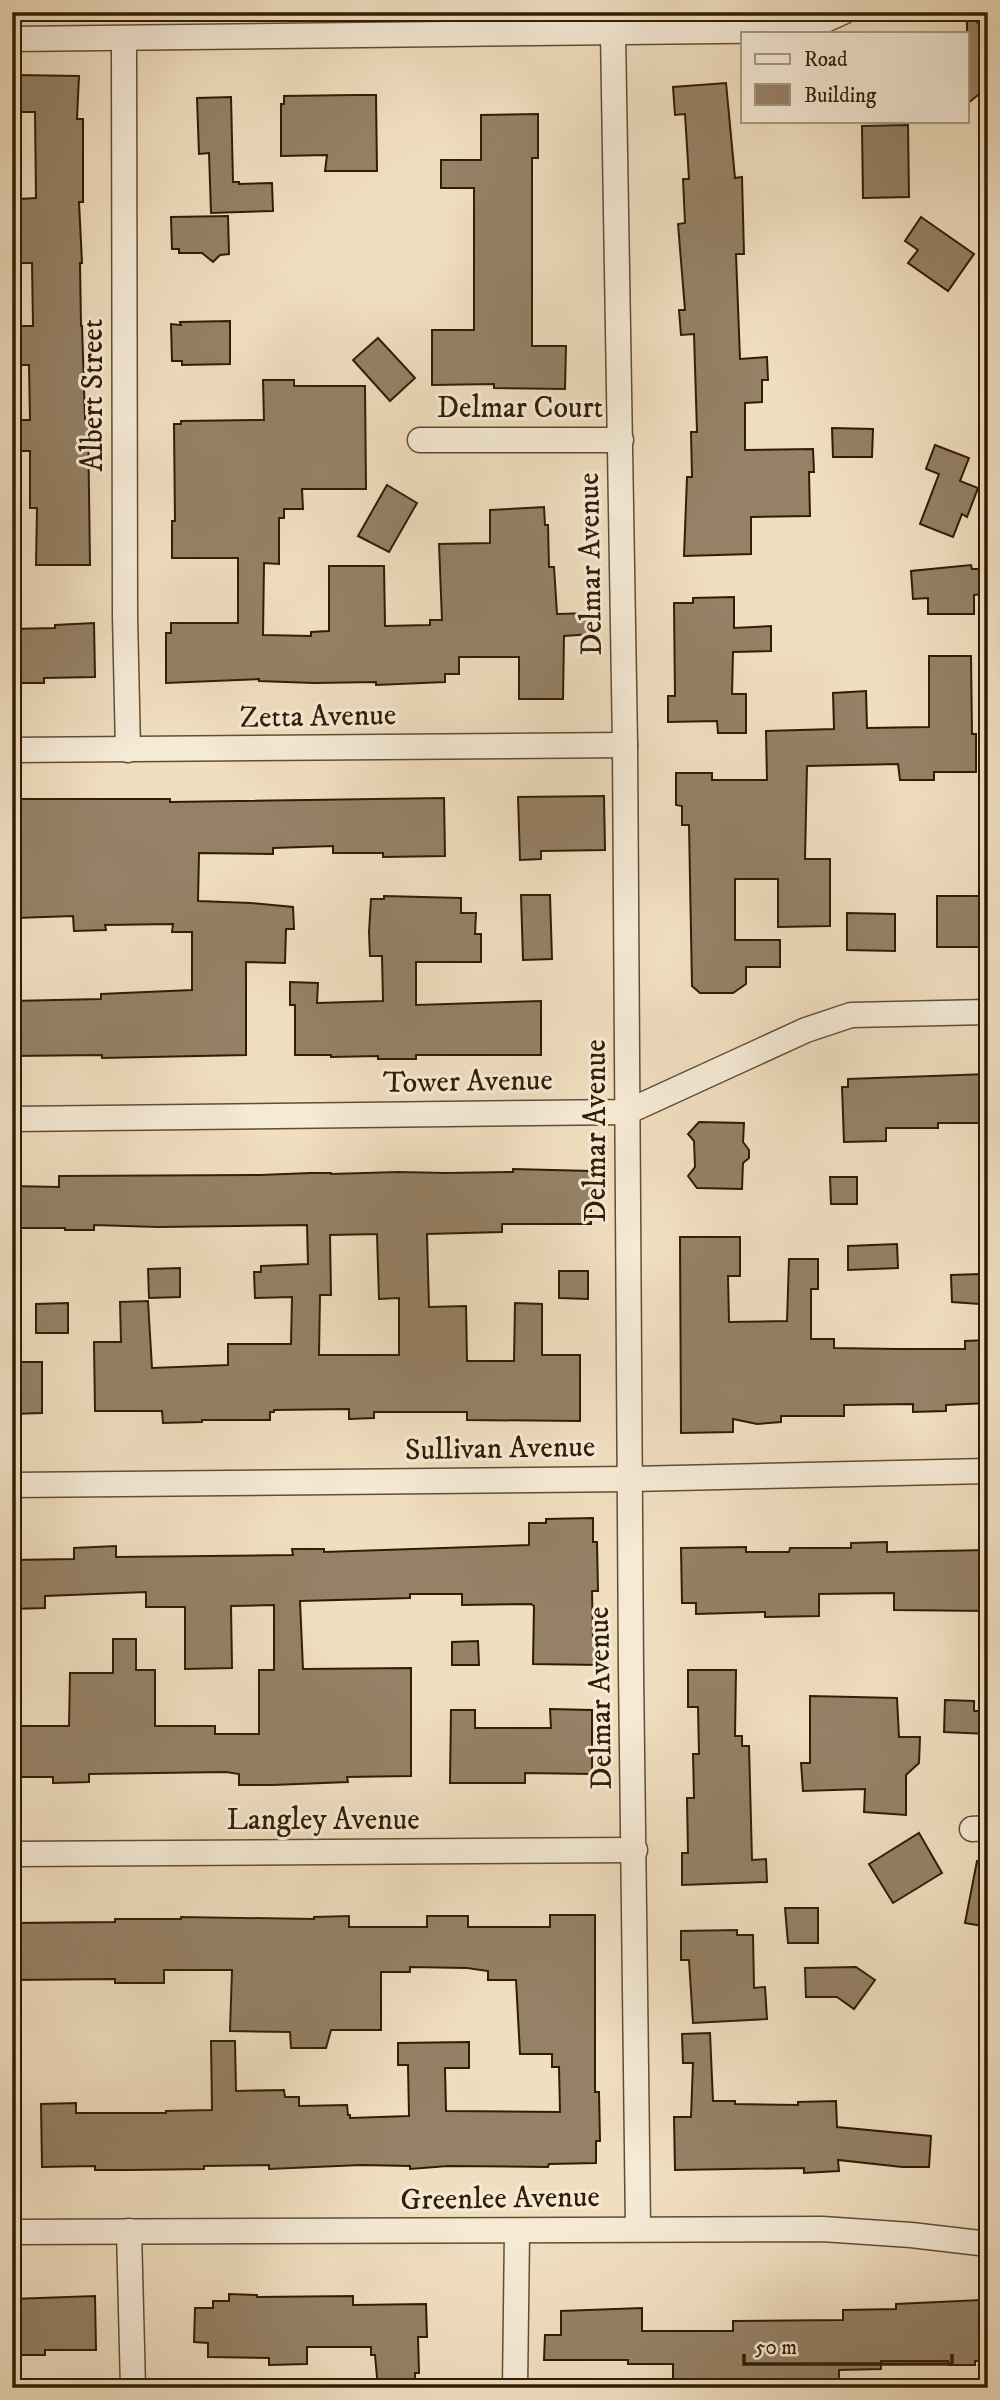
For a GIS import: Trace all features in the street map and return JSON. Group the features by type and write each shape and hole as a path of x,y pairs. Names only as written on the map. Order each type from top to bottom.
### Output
{"street":[{"path":"12,39 124,39 158,24 613,33 647,22 803,30 843,12"},
{"name":"Delmar Avenue","path":"613,33 625,745 631,1671 638,2228"},
{"name":"Albert Street","path":"124,39 125,603 128,750"},
{"name":"Delmar Court","path":"420,440 621,440"},
{"name":"Zetta Avenue","path":"12,750 625,745"},
{"name":"Tower Avenue","path":"12,1119 627,1112 806,1030 851,1015 988,1012"},
{"name":"Sullivan Avenue","path":"12,1485 631,1479 988,1471"},
{"name":"Langley Avenue","path":"12,1854 635,1850"},
{"name":"Greenlee Avenue","path":"12,2232 822,2229 988,2244"},
{"path":"129,2231 133,2388"},
{"path":"515,2388 517,2232"}],"building":[{"path":"969,12 988,36 988,87 968,103 968,32"},
{"path":"17,75 79,76 77,119 83,119 83,202 79,202 81,326 85,419 88,419 90,565 36,565 37,508 30,508 30,451 12,451 12,420 30,420 29,365 20,365 20,326 33,326 32,263 20,263 19,199 36,198 35,112 16,112"},
{"path":"726,83 735,178 742,177 744,254 736,254 740,359 767,357 768,380 762,380 762,402 745,403 745,450 813,449 814,472 809,472 810,516 751,517 751,554 684,556 687,477 692,477 691,432 697,432 694,334 681,335 679,310 685,310 678,224 685,223 683,179 689,179 685,114 675,115 673,87"},
{"path":"376,95 377,171 325,171 327,155 281,156 281,104 284,104 284,96"},
{"path":"231,97 233,182 272,183 273,211 211,213 209,153 199,154 197,98"},
{"path":"538,114 538,158 532,158 532,346 566,346 565,389 494,388 494,384 432,385 432,330 474,330 474,188 441,188 441,160 481,160 481,115"},
{"path":"908,125 909,197 863,198 862,126"},
{"path":"228,216 229,254 220,255 213,262 202,253 179,253 179,249 172,249 171,217"},
{"path":"921,217 974,254 948,291 908,263 918,250 905,241"},
{"path":"230,321 230,364 182,365 182,361 172,361 171,324"},
{"path":"378,338 415,378 390,401 353,360"},
{"path":"263,380 294,380 294,386 365,386 366,489 302,489 303,509 284,509 284,518 279,518 279,564 264,563 263,635 311,636 311,632 329,631 329,566 384,566 385,626 430,625 430,620 442,620 439,544 490,543 490,510 544,507 545,525 548,525 549,567 554,567 557,614 592,613 593,634 564,636 563,699 519,699 519,657 459,657 459,674 445,674 445,682 376,685 376,682 314,683 259,679 166,683 166,633 171,633 171,623 238,623 238,558 172,558 172,521 175,521 174,424 181,424 181,421 264,420"},
{"path":"832,428 873,429 872,457 833,457"},
{"path":"935,445 969,458 960,481 978,488 967,517 962,514 953,537 920,524 939,474 926,469"},
{"path":"387,485 417,503 389,552 358,536"},
{"path":"971,565 972,569 979,569 981,594 974,595 974,614 928,614 928,598 913,599 911,571"},
{"path":"734,597 734,628 771,626 771,651 733,652 732,694 746,694 746,733 718,733 717,721 668,722 668,696 675,696 674,603 693,603 693,598"},
{"path":"94,623 95,677 44,678 44,683 12,683 12,629 55,628 55,625"},
{"path":"929,656 971,656 972,734 976,734 976,772 934,772 934,780 900,780 898,764 807,766 805,859 830,859 830,926 778,927 778,879 735,879 735,940 780,940 780,967 746,967 746,984 733,993 700,993 692,986 689,825 682,825 682,806 676,805 676,773 712,773 712,780 767,780 766,731 834,729 833,693 866,691 867,728 929,727"},
{"path":"604,796 605,850 541,851 541,859 520,860 518,797"},
{"path":"444,798 445,856 383,857 383,853 333,853 333,846 273,848 273,854 199,853 198,901 293,907 294,929 286,929 285,963 246,962 246,1055 102,1058 102,1055 12,1056 12,1001 101,999 101,994 192,990 192,932 172,932 173,924 105,925 106,930 74,931 73,916 16,918 16,893 21,893 19,799 170,799 170,802"},
{"path":"521,895 550,895 552,959 523,960"},
{"path":"384,896 461,898 461,913 476,913 475,934 481,934 481,962 416,962 416,1005 541,1001 541,1055 416,1055 416,1059 378,1059 378,1056 295,1055 295,1005 290,1005 290,982 318,983 317,1003 383,1001 382,956 370,956 369,932 371,899 384,899"},
{"path":"937,896 982,896 982,947 937,947"},
{"path":"847,913 895,914 895,951 847,950"},
{"path":"988,1074 988,1123 938,1123 938,1128 886,1128 886,1141 844,1142 842,1087 848,1087 848,1079"},
{"path":"699,1122 744,1123 743,1142 749,1150 749,1158 743,1163 742,1189 697,1188 688,1176 695,1167 694,1141 688,1134"},
{"path":"513,1169 591,1171 591,1224 502,1224 502,1232 427,1234 429,1307 466,1306 467,1361 514,1361 515,1303 542,1304 542,1355 580,1355 580,1421 467,1420 467,1412 374,1412 374,1418 349,1419 349,1409 274,1410 270,1412 270,1420 163,1423 162,1411 95,1411 94,1342 121,1342 120,1302 148,1301 152,1368 228,1365 228,1344 291,1344 292,1297 255,1298 254,1272 261,1272 261,1266 308,1264 307,1225 94,1225 94,1230 12,1228 12,1186 59,1187 59,1176 513,1172","holes":["377,1234 379,1299 399,1298 399,1355 319,1355 320,1295 331,1295 330,1235"]},
{"path":"830,1177 857,1177 857,1204 831,1204"},
{"path":"680,1237 740,1237 740,1276 728,1276 729,1322 787,1321 789,1259 818,1259 818,1289 811,1289 811,1339 834,1339 834,1348 896,1349 965,1349 965,1341 988,1340 988,1403 946,1405 946,1411 913,1412 913,1404 844,1405 844,1416 781,1416 781,1422 757,1424 733,1419 733,1432 681,1433"},
{"path":"897,1244 898,1268 848,1270 848,1246"},
{"path":"180,1268 180,1297 149,1298 148,1269"},
{"path":"559,1271 588,1271 588,1299 559,1298"},
{"path":"979,1274 979,1304 952,1302 951,1275"},
{"path":"68,1303 68,1333 36,1333 36,1304"},
{"path":"12,1362 42,1362 42,1413 12,1414"},
{"path":"593,1518 593,1542 597,1542 598,1591 592,1591 593,1639 601,1640 601,1665 533,1664 534,1606 531,1604 462,1605 462,1594 410,1594 410,1598 300,1601 303,1669 411,1668 411,1776 347,1777 348,1782 272,1785 239,1785 239,1774 226,1772 89,1774 89,1782 53,1783 53,1777 12,1777 12,1726 69,1726 70,1673 113,1673 113,1639 136,1639 136,1670 155,1670 155,1726 215,1726 215,1734 259,1734 259,1670 274,1670 274,1605 231,1606 232,1668 185,1669 185,1607 146,1607 146,1592 45,1596 45,1608 12,1609 12,1560 74,1559 74,1548 116,1546 116,1557 293,1555 292,1549 324,1549 324,1552 529,1545 529,1523 546,1523 546,1519"},
{"path":"887,1542 887,1552 988,1550 988,1611 894,1610 894,1593 819,1594 819,1616 765,1617 765,1612 696,1614 696,1603 682,1603 681,1548 746,1547 746,1552 789,1552 790,1548 851,1548 851,1543"},
{"path":"478,1641 479,1665 452,1665 452,1642"},
{"path":"688,1670 736,1670 735,1736 742,1736 742,1746 749,1746 752,1860 766,1859 767,1882 682,1885 682,1853 688,1853 687,1798 694,1798 693,1754 699,1754 698,1707 688,1707"},
{"path":"810,1696 897,1698 899,1737 920,1737 919,1763 906,1775 906,1815 864,1812 865,1789 803,1791 801,1763 810,1763"},
{"path":"945,1700 974,1701 974,1711 988,1711 988,1734 944,1732"},
{"path":"550,1709 592,1710 592,1774 525,1773 525,1783 450,1783 451,1710 475,1710 475,1728 551,1728"},
{"path":"919,1833 942,1873 893,1903 869,1864"},
{"path":"977,1861 988,1862 988,1927 965,1923"},
{"path":"785,1908 818,1908 818,1943 788,1943"},
{"path":"550,1915 595,1915 595,2092 599,2092 600,2141 596,2141 596,2163 549,2164 548,2167 448,2166 410,2169 410,2166 361,2165 269,2169 269,2165 204,2166 204,2169 132,2170 95,2170 95,2166 42,2167 41,2104 76,2103 76,2113 212,2110 211,2041 235,2041 236,2091 284,2090 285,2097 299,2097 299,2106 347,2105 350,2118 409,2116 408,2065 398,2065 398,2043 469,2042 469,2068 445,2068 446,2111 560,2112 559,2067 552,2067 552,2054 520,2054 516,1980 488,1980 488,1971 410,1967 410,1972 381,1972 381,2030 331,2030 326,2048 291,2048 290,2032 230,2031 232,1970 164,1970 164,1983 115,1983 115,1979 12,1980 12,1923 115,1922 115,1919 181,1917 314,1919 349,1916 349,1927 427,1927 427,1916 468,1916 468,1927 550,1927"},
{"path":"737,1930 737,1935 753,1935 754,1988 765,1987 767,2019 693,2023 689,1960 681,1960 681,1931"},
{"path":"856,1967 875,1980 854,2009 837,1997 806,1997 805,1968"},
{"path":"710,2033 713,2101 798,2105 798,2102 836,2101 837,2127 931,2136 929,2167 838,2160 839,2171 804,2173 804,2168 675,2170 674,2117 691,2117 693,2063 683,2063 682,2034"},
{"path":"229,2294 257,2297 353,2296 353,2305 426,2304 427,2337 418,2337 419,2373 415,2373 415,2388 378,2388 375,2355 371,2355 371,2347 307,2347 307,2364 269,2365 269,2358 208,2357 208,2343 194,2342 195,2308 213,2308 213,2301 229,2301"},
{"path":"95,2296 96,2350 45,2350 45,2355 12,2355 12,2299"},
{"path":"981,2300 982,2361 975,2361 975,2365 949,2365 948,2361 881,2361 881,2369 839,2370 839,2388 744,2388 744,2383 673,2385 673,2364 628,2364 628,2360 544,2360 545,2335 561,2335 561,2311 642,2308 642,2331 733,2331 733,2321 843,2320 843,2310 896,2309 896,2304"}]}
